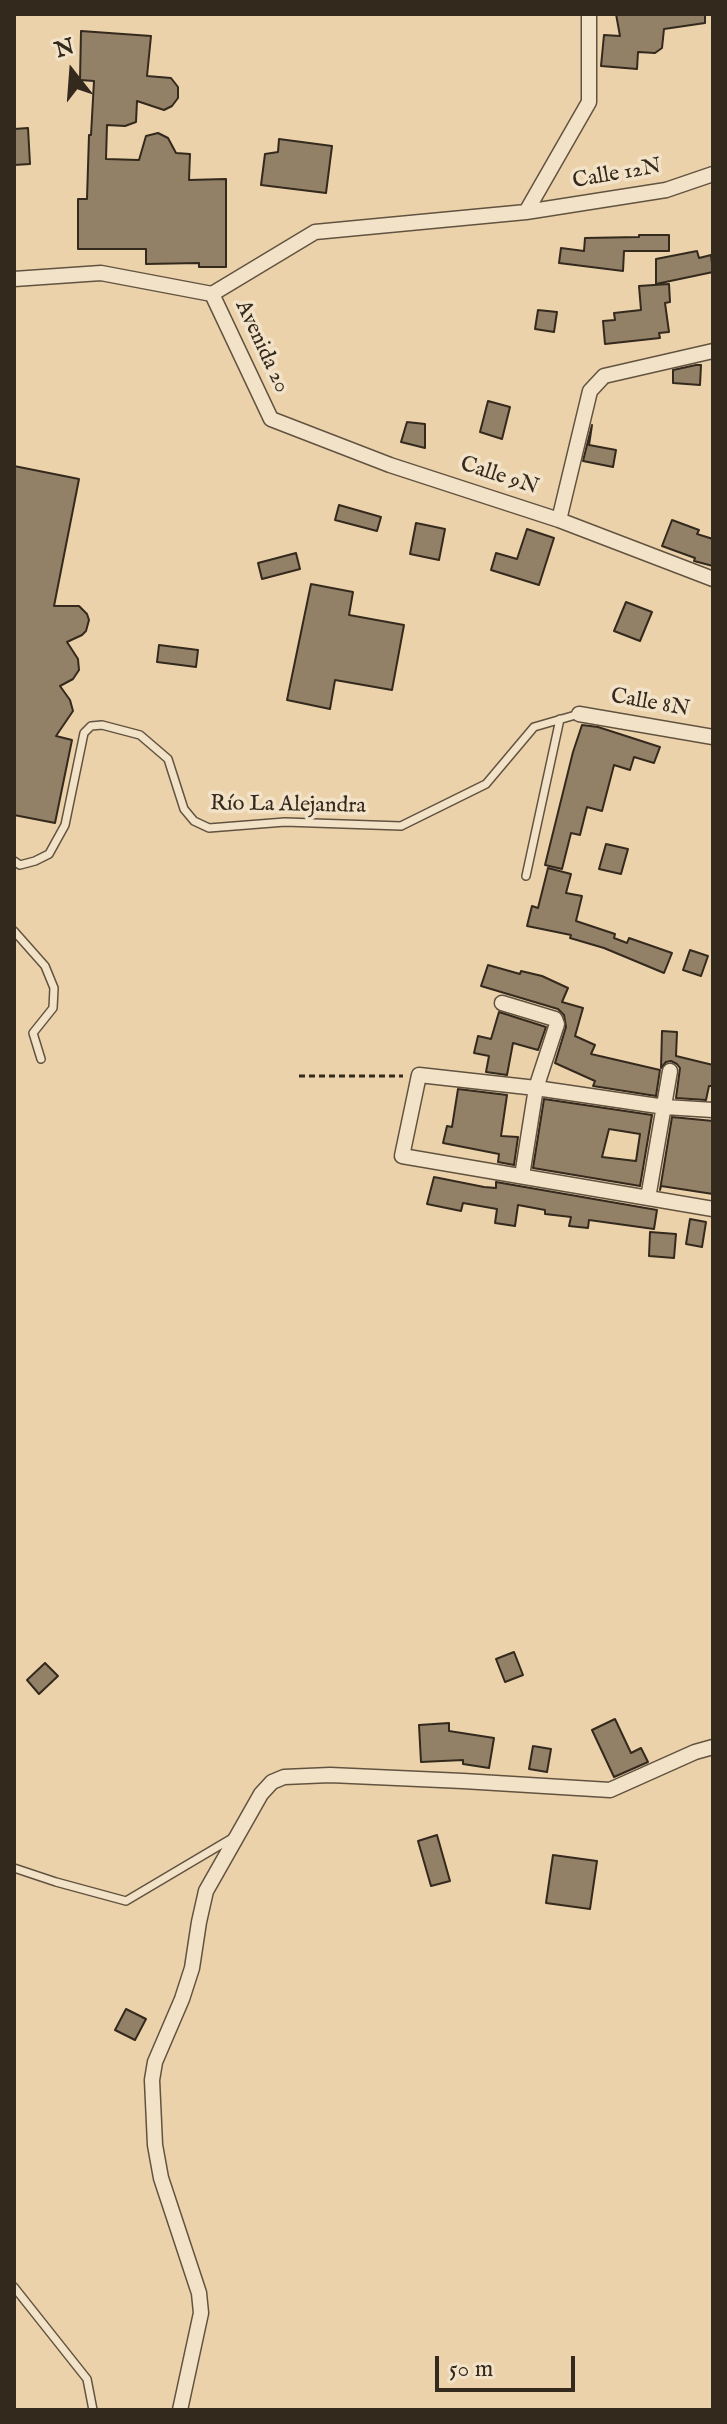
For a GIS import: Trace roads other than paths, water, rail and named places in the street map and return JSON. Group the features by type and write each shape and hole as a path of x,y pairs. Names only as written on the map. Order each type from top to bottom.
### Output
{"street":[{"path":"526,212 589,102 589,14"},
{"name":"Calle 12N","path":"212,294 315,232 526,212 666,190 713,174"},
{"path":"14,279 101,273 212,294"},
{"name":"Avenida 20","path":"212,294 271,419"},
{"path":"559,520 590,391 604,376 713,351"},
{"name":"Calle 9N","path":"271,419 390,465 559,520 713,579"},
{"name":"Calle 8N","path":"579,714 713,737"},
{"path":"502,1003 555,1019 557,1024 536,1088 522,1176"},
{"path":"648,1198 670,1071"},
{"path":"713,1110 665,1107 419,1075 402,1156 713,1209"},
{"path":"180,2410 201,2313 199,2293 161,2178 155,2145 152,2080 155,2062 192,1968 206,1891 261,1794 272,1782 284,1777 330,1775 610,1790 713,1747"}],"lane":[{"name":"Río La Alejandra","path":"14,861 20,865 49,854 65,825 84,733 91,726 102,725 140,735 168,759 184,809 194,821 209,828 285,822 401,826 486,784 534,727 579,714"},
{"path":"526,876 560,719"},
{"path":"14,931 45,966 54,988 53,1008 33,1033 41,1059"},
{"path":"14,1868 126,1901 237,1835"},
{"path":"14,2287 87,2379 93,2410"}]}
